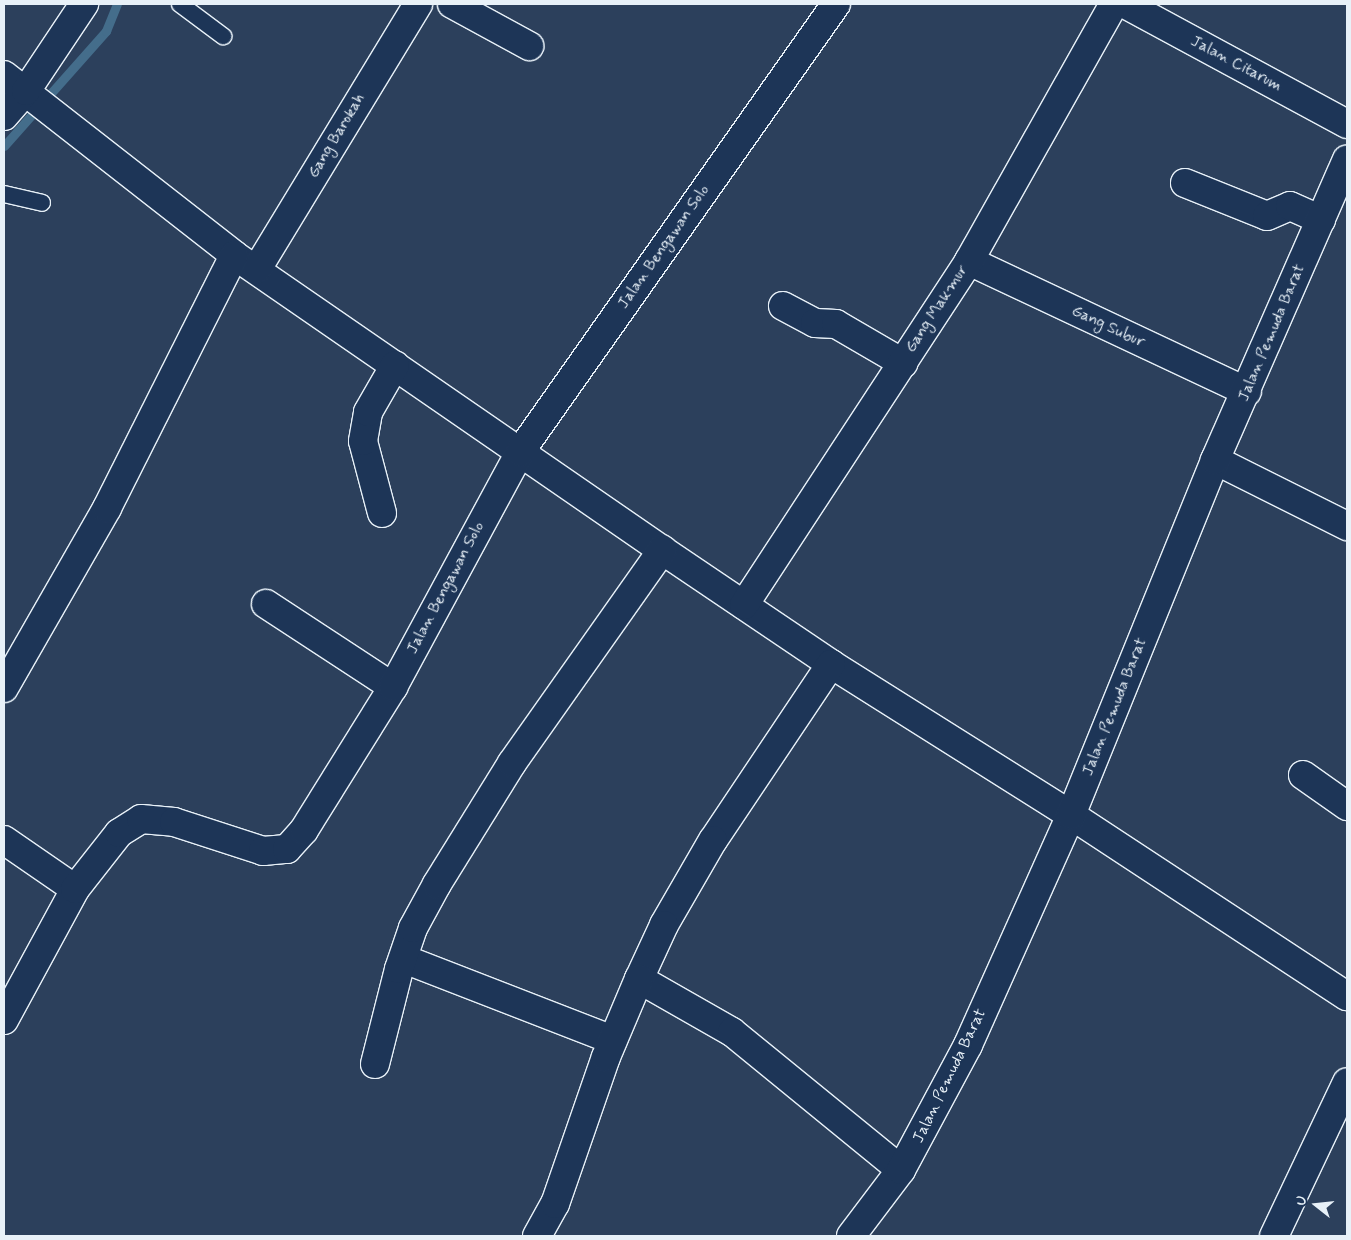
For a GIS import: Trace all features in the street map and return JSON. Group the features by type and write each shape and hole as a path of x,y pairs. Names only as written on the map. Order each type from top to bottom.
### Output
{"street":[{"path":"4,116 36,99 84,4"},
{"name":"Gang Barokah","path":"257,269 418,4"},
{"path":"452,4 529,46"},
{"name":"Jalan Bengawan Solo","path":"4,1020 75,889 119,833 141,819 174,822 263,851 287,849 304,830 393,687 520,452 836,4"},
{"name":"Gang Makmur","path":"744,605 969,261 1114,4"},
{"name":"Jalan Citarum","path":"1125,4 1347,124"},
{"path":"4,75 234,255 257,269 662,550 831,664 1071,815 1347,996"},
{"name":"Jalan Pemuda Barat","path":"851,1236 901,1170 968,1045 1071,815 1215,460 1247,392 1347,160"},
{"path":"1185,183 1267,216 1290,206 1321,220"},
{"path":"4,688 107,508 234,255"},
{"name":"Gang Subur","path":"969,261 1247,392"},
{"path":"783,306 814,323 836,324 903,363"},
{"path":"382,513 363,441 368,412 395,365"},
{"path":"1215,460 1347,526"},
{"path":"375,1064 390,998 413,928 437,884 512,763 662,550"},
{"path":"266,604 393,687"},
{"path":"537,1236 558,1196 613,1040 664,925 713,840 831,664"},
{"path":"1303,774 1347,806"},
{"path":"4,840 75,889"},
{"path":"404,959 613,1040"},
{"path":"640,979 732,1032 901,1170"},
{"path":"1274,1236 1347,1082"}],"lane":[{"path":"180,4 223,36"},
{"path":"4,194 42,203"}],"waterway":[{"path":"4,146 106,31 117,4"}]}
